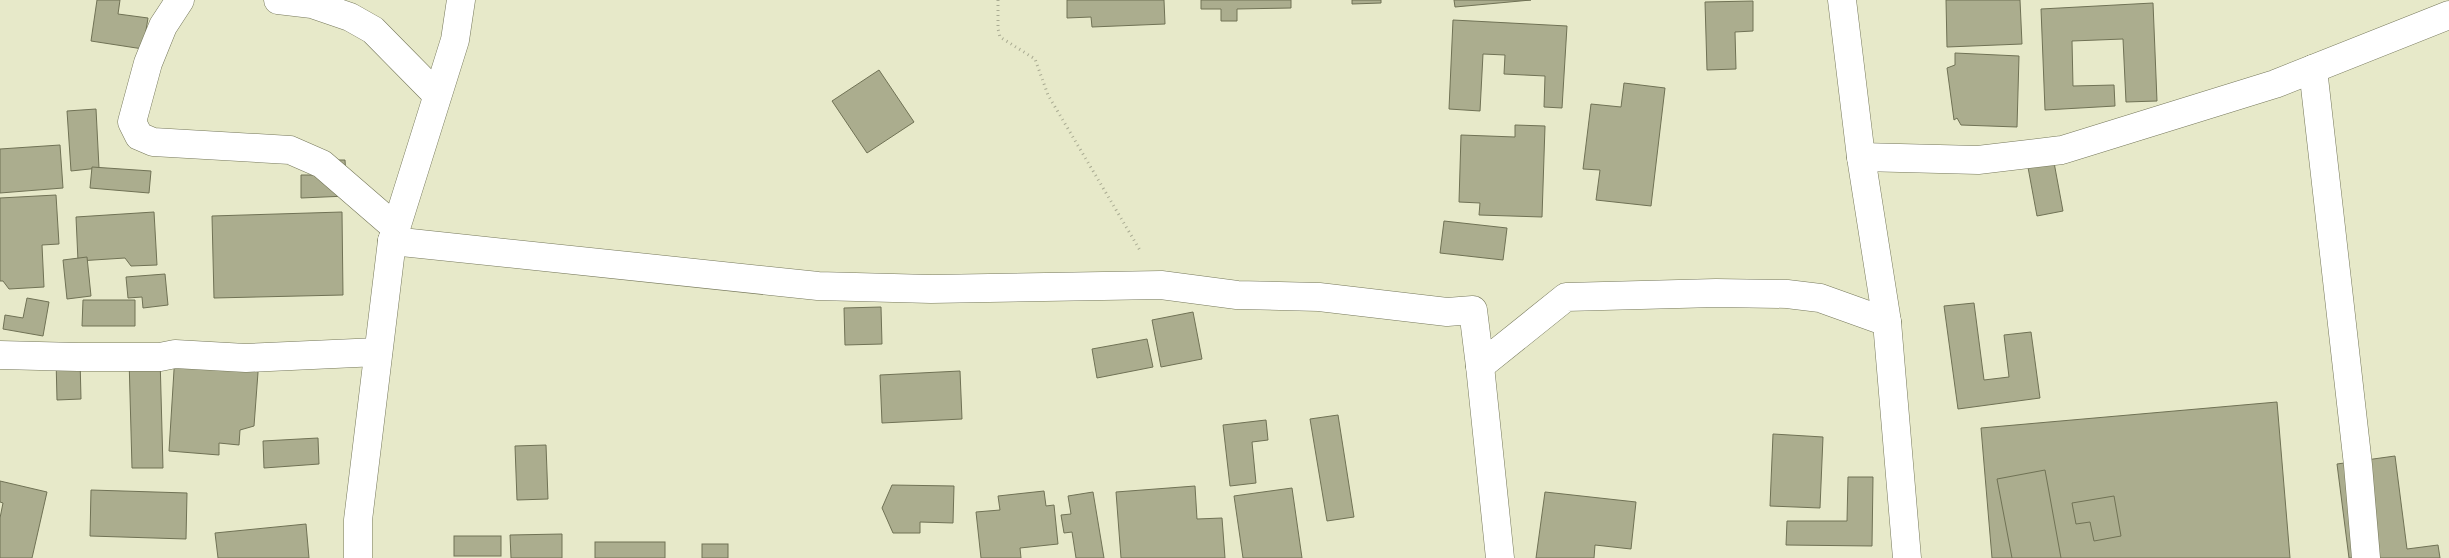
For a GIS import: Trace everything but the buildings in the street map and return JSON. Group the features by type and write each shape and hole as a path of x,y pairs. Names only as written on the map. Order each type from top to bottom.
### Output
{"street":[{"path":"180,0 163,26 148,63 132,122 139,136 154,142 290,150 322,164 394,234 818,286 931,289 1160,285 1237,295 1319,298 1447,312 1474,310 1500,558"},
{"path":"278,0 312,4 350,17 373,30 437,94"},
{"path":"358,558 358,520 394,234 455,40 461,0"},
{"path":"1842,0 1861,157 1887,322 1907,558"},
{"path":"1861,157 1978,160 2062,150 2274,84 2449,15"},
{"path":"2312,68 2358,465 2366,558"},
{"path":"1480,366 1566,297 1716,293 1787,294 1820,298 1887,322"},
{"path":"0,355 160,357 175,354 246,358 378,352"}],"path":[{"path":"998,0 998,29 1000,37 1035,59 1048,95 1160,285"}]}
